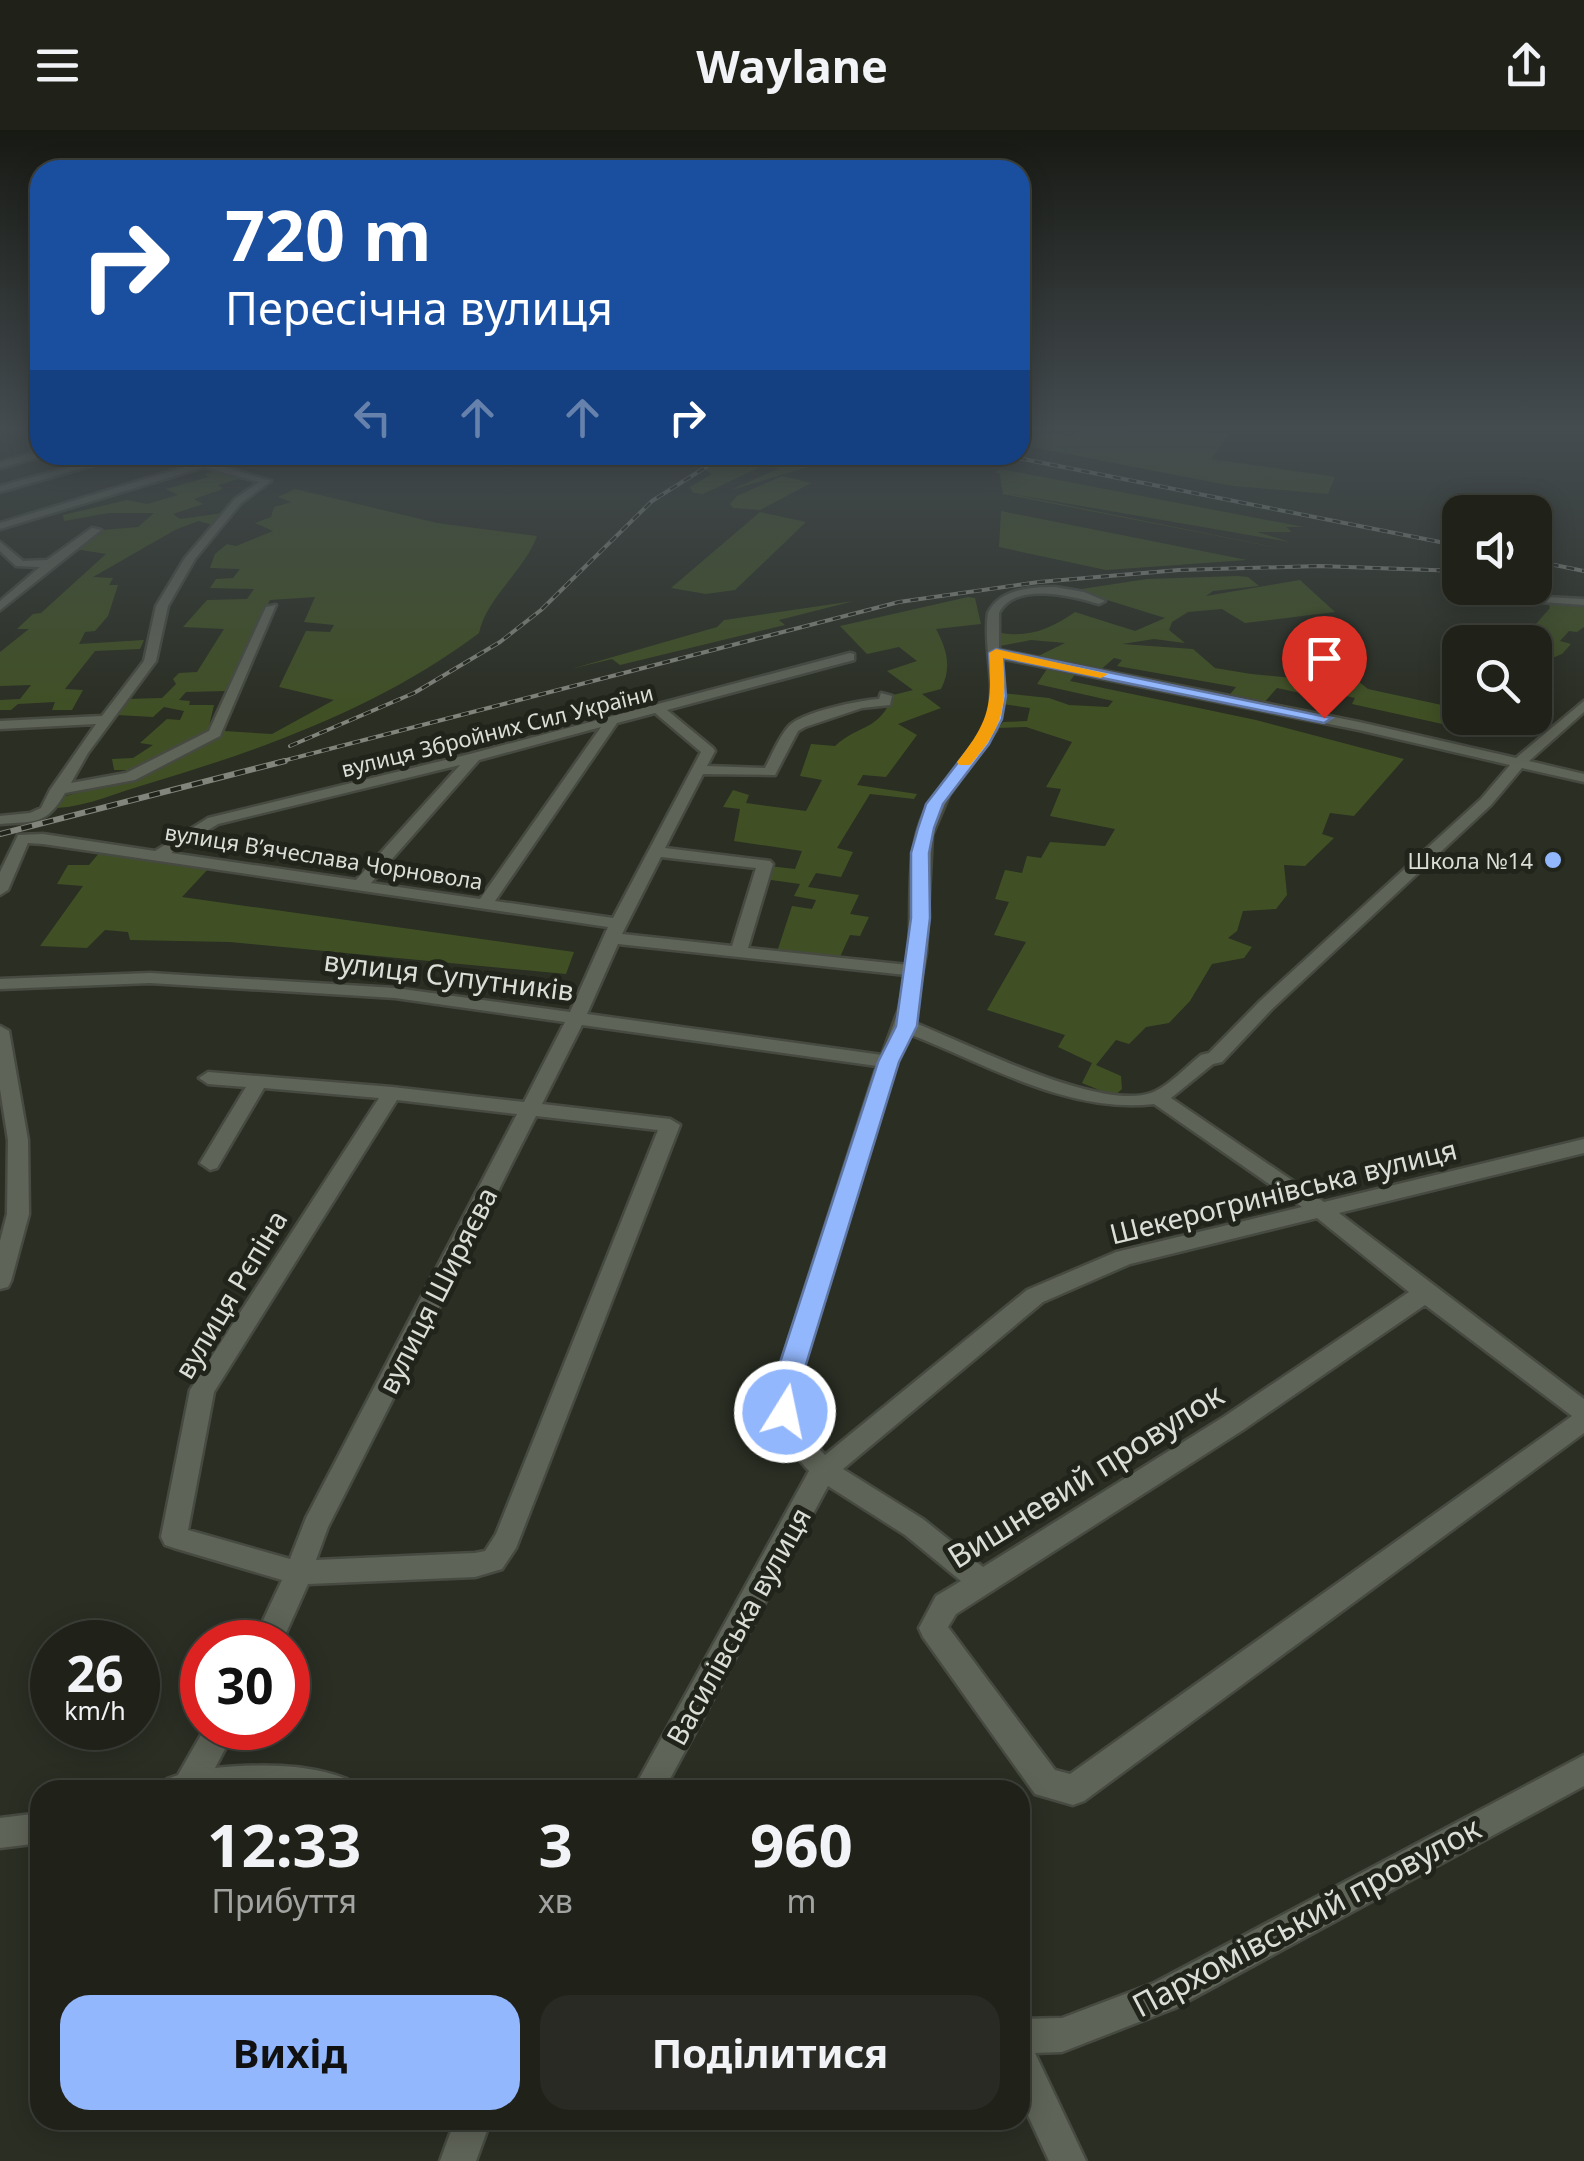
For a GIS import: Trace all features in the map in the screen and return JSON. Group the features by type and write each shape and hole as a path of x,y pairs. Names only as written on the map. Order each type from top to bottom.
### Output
{"street":[{"path":"0,820 34,818 47,811 57,790 150,661 162,606 190,558 217,526"},
{"path":"0,607 50,563 96,530"},
{"path":"0,545 20,564 50,563"},
{"path":"982,1582 905,1521 822,1472 802,1447 785,1412 786,1384 888,1062 906,1026 915,971 920,853 926,828 934,804 984,740 995,719 999,696 992,622 996,606 1007,598 1066,588 1100,601"},
{"path":"1552,600 1584,602"},
{"path":"57,790 130,776 215,734 272,608"},
{"path":"996,653 1584,778"},
{"name":"вулиця Збройних Сил України","path":"160,853 213,821 474,758 850,657"},
{"path":"658,709 708,751 700,770 770,772 793,728 860,704 885,702 886,696"},
{"path":"906,1026 1085,1096 1126,1103 1158,1098 1208,1058 1214,1058 1266,1005 1458,830 1520,762 1584,705"},
{"path":"1,726 106,720"},
{"path":"485,903 610,722"},
{"path":"362,884 474,758"},
{"name":"вулиця Ширяєва","path":"278,1620 300,1573 315,1526 700,770"},
{"name":"вулиця Вʼячеслава Чорновола","path":"0,890 23,838 160,853 485,903 615,931"},
{"path":"656,852 765,864 738,953"},
{"path":"615,931 738,953 915,971"},
{"name":"вулиця Супутників","path":"0,984 150,978 312,986 577,1017 888,1062"},
{"path":"0,1032 18,1140 18,1214 0,1281"},
{"path":"208,1078 392,1093 670,1125 507,1540 493,1561 475,1566 300,1573"},
{"path":"210,1163 258,1082"},
{"name":"вулиця Рєпіна","path":"300,1573 174,1536 202,1390 392,1093"},
{"path":"1158,1098 1322,1211 1584,1412"},
{"name":"Шекерогринівська вулиця","path":"822,1472 1035,1296 1124,1258 1584,1146"},
{"name":"Вишневий провулок","path":"1426,1293 1234,1423 946,1605 933,1628 1046,1783 1073,1790 1584,1420"},
{"name":"Василівська вулиця","path":"653,1780 822,1472"},
{"path":"188,1780 207,1750"},
{"name":"Пархомівський провулок","path":"1030,2036 1062,2035 1163,1996 1584,1770"},
{"path":"0,1833 30,1829"},
{"path":"1030,2079 1068,2161"},
{"path":"458,2161 469,2130"}],"green space":[{"path":"186,526 93,577 113,578 109,585 118,585 108,616 95,631 85,632 79,644 144,640 140,649 95,651 65,689 83,690 72,710 52,710 55,702 18,704 11,710 0,710 0,700 20,699 31,685 0,686 0,652 29,629 17,629 33,614 41,613 106,554 75,549 101,530"},
{"path":"261,526 458,526 537,536 524,561 489,608 479,633 402,683 320,723 234,756 92,802 58,808 56,803 62,797 133,778 224,731 272,734 334,700 279,687 306,631 330,632 334,625 304,622 315,597 270,600 226,691 186,692 179,700 190,701 189,705 214,705 211,731 133,770 114,770 112,759 133,758 153,745 140,743 167,719 180,720 184,711 164,707 153,717 117,715 127,699 162,698 176,684 173,679 179,673 197,672 224,629 183,627 207,600 247,599 254,589 210,588 216,579 233,578 240,569 210,568 215,554 227,544 236,546 273,531"},
{"path":"744,526 802,526 735,590 706,594 671,588"},
{"path":"1000,526 1075,526 1247,560 1106,570 999,547"},
{"path":"1196,526 1304,527 1286,527 1292,532 1257,532 1290,542"},
{"path":"1238,576 1248,577 1259,586 1213,591 1206,596 1300,580 1335,612 1245,623 1222,609 1188,612 1172,622 1169,630 1185,643 1154,639 1122,644 1193,649 1215,668 1251,674 1303,679 1353,677 1368,689 1442,705 1442,724 1352,704 1355,698 1337,694 1333,700 1277,688 1261,706 1226,699 1236,687 1117,666 1122,660 1114,658 1098,672 1032,659 1065,643 1031,640 1000,646 1001,633 1040,630 1075,612 1135,631 1165,618 1075,590 1147,579"},
{"path":"975,598 981,624 936,629 945,651 946,673 941,689 922,694 941,708 898,724 917,735 886,777 863,775 857,785 917,794 914,799 870,794 837,848 853,852 841,877 816,873 808,887 859,895 850,914 869,917 860,936 850,935 839,959 777,952 792,906 812,909 816,900 794,896 800,884 764,879 769,866 795,869 802,851 734,841 740,809 723,807 733,790 749,795 746,803 806,811 822,780 800,776 811,744 835,746 882,715 893,695 913,690 887,671 917,661 899,647 867,654 840,626"},
{"path":"854,601 779,620 785,625 620,665 612,659 571,669 717,627 724,620"},
{"path":"1552,602 1584,603 1584,627 1577,632 1569,631 1560,641 1571,644 1552,658 1552,625 1535,625"},
{"path":"1049,666 1077,672 1070,681 1256,720 1404,759 1354,816 1330,813 1322,834 1334,838 1305,866 1284,865 1287,895 1276,909 1243,911 1237,931 1228,938 1252,947 1244,958 1212,964 1190,1001 1169,1023 1146,1027 1129,1044 1116,1040 1096,1065 1121,1076 1122,1089 1114,1096 1082,1083 1092,1063 1058,1047 1065,1035 987,1010 1026,942 994,935 1009,902 995,899 1005,870 1022,873 1027,856 1041,858 1050,842 1105,846 1115,829 1050,816 1061,789 1046,787 1072,742 1026,727 998,728 1003,722 1027,721 1030,708 1003,704 1002,693 1049,698 1069,705 1108,707 1113,701 1037,684"},
{"path":"100,852 210,867 182,897 574,952 566,974 230,942 130,940 128,932 105,930 87,948 40,946 83,886 57,884 68,865 89,865"}],"railway":[{"path":"290,746 414,693 500,642 541,610 627,526"},
{"path":"1358,526 1442,542"},
{"path":"1552,564 1584,571"},
{"path":"275,763 899,602 1039,582 1179,570 1319,566 1442,570"},
{"path":"0,834 285,761"}],"slow traffic":[{"path":"964,762 984,740 995,719 999,696 996,653 1101,674"}],"place":[{"name":"Школа №14","path":"1553,860"}],"route":[{"path":"785,1412 786,1384 888,1062 906,1026 920,918 920,853 926,828 934,804 984,740 995,719 999,696 996,653 1324,718"}]}
